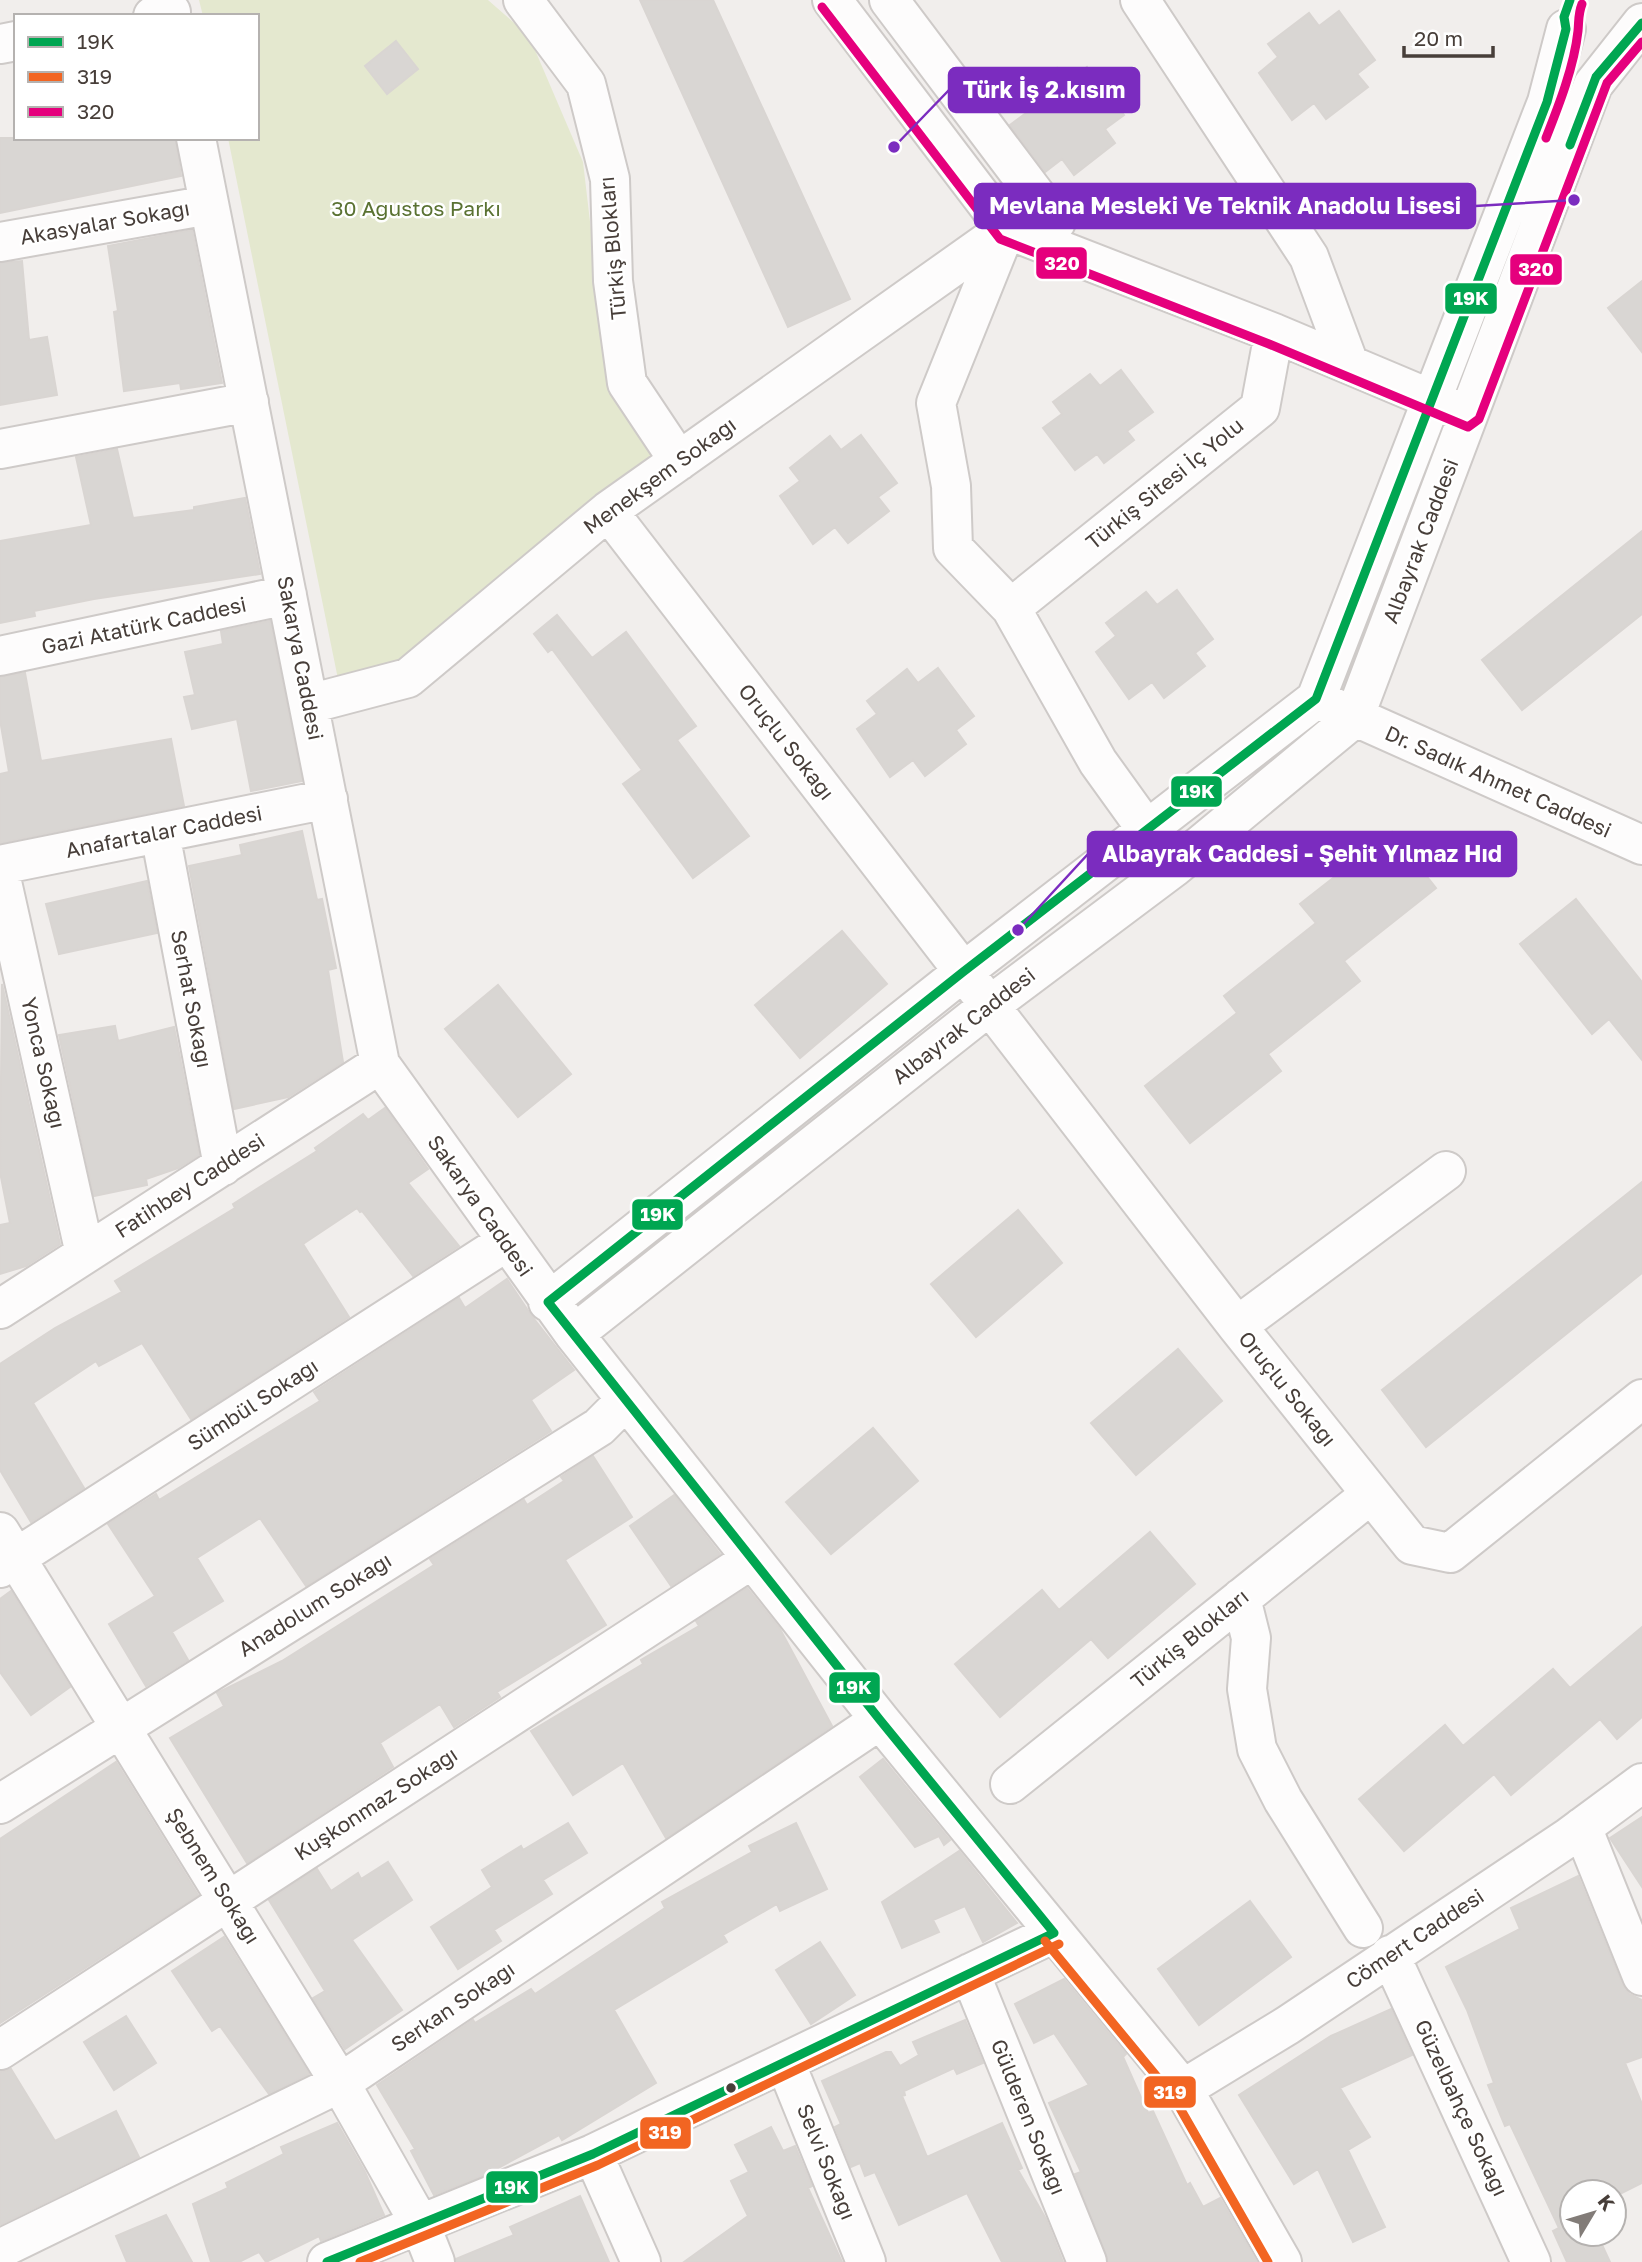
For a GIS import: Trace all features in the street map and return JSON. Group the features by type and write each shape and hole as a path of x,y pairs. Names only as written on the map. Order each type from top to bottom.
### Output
{"street":[{"name":"Türkiş Blokları","path":"523,0 586,84 610,178 613,281 627,383 679,461"},
{"path":"832,0 1006,229 1275,333 1468,415"},
{"path":"889,0 1056,222"},
{"path":"1140,0 1309,257 1349,364"},
{"path":"1564,10 1571,40 1591,52 1614,50 1633,33 1633,13 1627,0"},
{"name":"Albayrak Caddesi","path":"548,1302 963,972 1149,831 1316,699 1548,102 1564,10"},
{"name":"Albayrak Caddesi","path":"574,1334 989,1006 1173,868 1354,718 1593,85 1633,33"},
{"name":"Sakarya Caddesi","path":"196,140 380,1064 548,1302 880,1720 1183,2089 1282,2262"},
{"name":"Akasyalar Sokağı","path":"0,242 209,205"},
{"name":"Menekşem Sokağı","path":"309,704 408,678 608,511 1006,229"},
{"path":"1006,229 936,402 951,486 953,548 1011,608 1098,762 1173,868"},
{"name":"Türkiş Sitesi İç Yolu","path":"1011,608 1260,408 1275,333"},
{"path":"0,449 249,402"},
{"name":"Oruçlu Sokağı","path":"608,511 1237,1326 1412,1545 1450,1553 1642,1399"},
{"name":"Gazi Atatürk Caddesi","path":"0,656 287,595"},
{"path":"1316,699 1354,718"},
{"name":"Dr. Sadık Ahmet Caddesi","path":"1354,718 1642,845"},
{"name":"Anafartalar Caddesi","path":"0,866 328,799"},
{"name":"Serhat Sokağı","path":"160,833 223,1166"},
{"name":"Yonca Sokağı","path":"0,873 85,1254"},
{"name":"Fatihbey Caddesi","path":"0,1309 380,1064"},
{"path":"1237,1326 1446,1171"},
{"name":"Sümbül Sokağı","path":"5,1552 506,1242"},
{"name":"Anadolum Sokağı","path":"0,1804 599,1427 626,1400"},
{"name":"Türkiş Blokları","path":"1010,1784 1371,1494"},
{"name":"Şebnem Sokağı","path":"5,1552 121,1727 340,2082 420,2224 435,2262"},
{"name":"Kuşkonmaz Sokağı","path":"0,2050 752,1559"},
{"path":"1241,1598 1251,1638 1247,1689 1257,1749 1283,1800 1363,1928"},
{"name":"Serkan Sokağı","path":"0,2249 340,2082 880,1720"},
{"name":"Cömert Caddesi","path":"1183,2089 1288,2025 1582,1827 1642,1783"},
{"path":"1582,1827 1642,1976"},
{"path":"327,2262 593,2154 1054,1933"},
{"name":"Güzelbahçe Sokağı","path":"1391,1955 1531,2262"},
{"name":"Gülderen Sokağı","path":"970,1973 1087,2262"},
{"name":"Selvi Sokağı","path":"785,2062 866,2262"},
{"path":"593,2154 641,2262"}],"green space":[{"name":"30 Ağustos Parkı","path":"199,0 488,0 529,36 583,162 609,383 659,467 406,660 338,679 228,140 259,140 259,14 202,14"}],"building":[{"path":"640,0 713,0 850,299 788,327"},
{"path":"1339,11 1375,60 1357,74 1368,87 1326,119 1314,103 1292,120 1259,73 1278,57 1268,44 1309,13 1319,26"},
{"path":"396,41 418,69 387,94 365,66"},
{"path":"1087,67 1124,115 1105,129 1115,143 1074,175 1062,159 1045,172 1010,125 1026,113 1016,100 1057,68 1067,82"},
{"path":"0,138 175,140 181,176 0,213"},
{"path":"192,230 222,383 181,389 180,383 124,391 114,312 118,311 108,246"},
{"path":"22,261 29,340 47,337 57,395 0,405 0,263"},
{"path":"1642,281 1642,352 1608,308"},
{"path":"1121,370 1153,412 1127,431 1134,440 1104,463 1097,454 1075,470 1043,428 1062,414 1053,402 1090,374 1100,386"},
{"path":"861,435 897,483 878,497 889,511 848,543 835,527 813,544 780,496 800,481 790,468 830,436 841,450"},
{"path":"117,449 133,518 194,510 194,507 245,498 260,574 94,599 34,611 35,616 0,623 0,541 91,525 76,457"},
{"path":"1642,531 1642,614 1522,710 1482,660"},
{"path":"1177,590 1213,639 1195,653 1205,666 1164,698 1152,682 1129,699 1096,652 1116,636 1106,623 1146,592 1157,605"},
{"path":"557,615 592,658 626,632 696,726 677,740 749,836 693,878 623,784 642,770 552,649 548,652 534,634"},
{"path":"270,621 302,781 251,791 237,719 192,729 184,697 195,695 185,652 223,644 221,631"},
{"path":"938,668 974,716 956,730 966,744 925,776 913,760 890,777 857,729 877,714 867,701 907,669 918,683"},
{"path":"25,673 41,761 171,739 184,806 0,843 0,774 9,772 0,720 0,677"},
{"path":"302,831 317,900 322,899 336,968 328,970 343,1062 288,1097 234,1109 189,866 242,855 240,845"},
{"path":"1392,832 1436,888 1344,961 1360,981 1268,1054 1281,1071 1190,1143 1145,1086 1237,1013 1224,996 1316,923 1300,904"},
{"path":"147,881 157,933 59,954 46,904"},
{"path":"1576,899 1642,982 1642,1060 1609,1019 1592,1034 1520,944"},
{"path":"842,931 887,984 800,1058 755,1005"},
{"path":"2,984 60,1244 26,1266 0,1274 0,1225 10,1223 0,1172"},
{"path":"498,985 571,1074 518,1117 445,1029"},
{"path":"115,1026 118,1041 174,1027 199,1155 178,1168 146,1179 147,1185 94,1196 59,1035"},
{"path":"385,1108 428,1169 408,1183 459,1246 413,1276 357,1208 303,1244 349,1317 191,1419 142,1343 99,1366 96,1361 33,1403 84,1488 31,1522 0,1470 0,1364 55,1328 122,1292 115,1281 235,1208 233,1204 317,1151 315,1148 363,1114 368,1120"},
{"path":"1642,1182 1642,1273 1426,1447 1382,1390"},
{"path":"1018,1210 1062,1263 976,1337 931,1284"},
{"path":"507,1279 574,1370 531,1400 551,1431 306,1586 260,1518 197,1558 223,1601 172,1632 188,1660 146,1686 109,1624 155,1596 108,1524 156,1494 159,1500 320,1401 314,1392 459,1298 465,1308"},
{"path":"1178,1349 1222,1401 1136,1475 1091,1423"},
{"path":"873,1428 918,1481 831,1554 786,1502"},
{"path":"593,1456 632,1517 565,1560 606,1625 497,1692 500,1697 454,1727 440,1704 380,1743 393,1767 247,1863 170,1738 224,1706 217,1693 282,1661 434,1565 430,1559 524,1500 527,1505 564,1481 561,1477"},
{"path":"674,1495 720,1554 671,1586 630,1526"},
{"path":"1150,1532 1195,1584 1108,1658 1091,1639 1000,1717 955,1664 1042,1590 1059,1610"},
{"path":"747,1588 780,1629 832,1726 666,1838 623,1763 573,1795 531,1731 643,1664 641,1660 699,1626 696,1621"},
{"path":"11,1591 70,1687 31,1715 0,1672 0,1599"},
{"path":"1642,1627 1642,1717 1617,1739 1600,1719 1511,1795 1494,1774 1404,1851 1359,1799 1445,1725 1463,1746 1553,1669 1570,1688"},
{"path":"883,1759 950,1840 944,1845 939,1836 915,1847 860,1777"},
{"path":"116,1762 198,1895 0,2023 0,1839"},
{"path":"1642,1817 1642,1887 1610,1838"},
{"path":"568,1823 587,1853 543,1880 552,1894 494,1930 501,1941 458,1969 431,1927 492,1887 482,1870 521,1846 523,1850"},
{"path":"796,1823 827,1889 780,1911 777,1904 723,1935 727,1942 614,2010 656,2083 562,2140 559,2135 487,2174 434,2195 411,2151 415,2149 377,2085 473,2020 475,2023 531,1989 535,1994 665,1908 662,1902 752,1852 749,1846"},
{"path":"959,1851 1017,1923 983,1942 965,1906 933,1920 939,1932 902,1948 882,1902"},
{"path":"388,1862 412,1900 352,1940 402,2010 345,2049 313,1998 325,1991 269,1900 317,1869 331,1891 358,1873 361,1879"},
{"path":"1578,1876 1622,1984 1629,1994 1642,2000 1642,2057 1625,2063 1642,2104 1642,2183 1628,2190 1628,2178 1558,2178 1558,2226 1510,2124 1505,2126 1488,2085 1494,2083 1467,2010 1446,1967 1520,1929 1511,1908"},
{"path":"1250,1901 1291,1957 1199,2025 1158,1969"},
{"path":"224,1937 309,2074 269,2094 220,2026 212,2031 172,1971"},
{"path":"820,1942 855,1995 811,2024 776,1970"},
{"path":"1064,1979 1126,2054 1123,2057 1148,2113 1153,2111 1187,2185 1190,2183 1203,2207 1220,2198 1257,2262 1108,2262 1075,2174 1081,2172 1049,2103 1089,2085 1054,2033 1034,2043 1015,2004"},
{"path":"1391,2009 1412,2055 1340,2088 1370,2137 1348,2150 1385,2227 1353,2242 1318,2169 1294,2184 1239,2095 1331,2036"},
{"path":"126,2016 156,2063 114,2090 84,2042"},
{"path":"965,2020 983,2063 957,2074 954,2068 904,2091 905,2095 902,2096 927,2157 1002,2123 1022,2168 1018,2170 1046,2219 1063,2262 1002,2262 967,2193 899,2225 875,2172 865,2176 860,2163 851,2167 835,2127 841,2124 822,2081 886,2052 891,2052 900,2066 919,2055 913,2042"},
{"path":"11,2069 55,2141 116,2111 139,2157 0,2225 0,2072"},
{"path":"337,2123 365,2172 384,2215 321,2241 319,2236 266,2262 259,2252 239,2262 211,2262 193,2204 228,2188 226,2183 284,2154 281,2147"},
{"path":"771,2127 783,2151 795,2146 812,2186 808,2188 842,2262 684,2262 748,2216 731,2181 749,2172 735,2145"},
{"path":"580,2196 609,2262 456,2262 456,2259 514,2235 510,2227"},
{"path":"166,2215 192,2262 127,2262 116,2236"},
{"path":"1558,2228 1558,2242 1553,2231"},
{"path":"1561,2248 1604,2248 1610,2262 1567,2262"}],"transit line":[{"name":"19K","path":"1054,1933 880,1720 548,1302 963,972 1316,699 1547,102 1566,29 1564,17 1570,0"},
{"name":"320","path":"1546,138 1570,72 1582,4"},
{"name":"320","path":"822,7 1000,239 1269,344 1468,427 1479,419 1607,83 1642,42"},
{"name":"19K","path":"1570,145 1596,77 1642,23"},
{"name":"19K","path":"327,2262 593,2154 1054,1933"},
{"name":"319","path":"1045,1941 1173,2096 1268,2262"},
{"name":"319","path":"360,2262 598,2165 1059,1944"}],"place":[{"name":"Türk İş 2.kısım","path":"894,147"},
{"name":"Mevlana Mesleki Ve Teknik Anadolu Lisesi","path":"1574,200"},
{"name":"Albayrak Caddesi - Şehit Yılmaz Hıd","path":"1018,930"}]}
